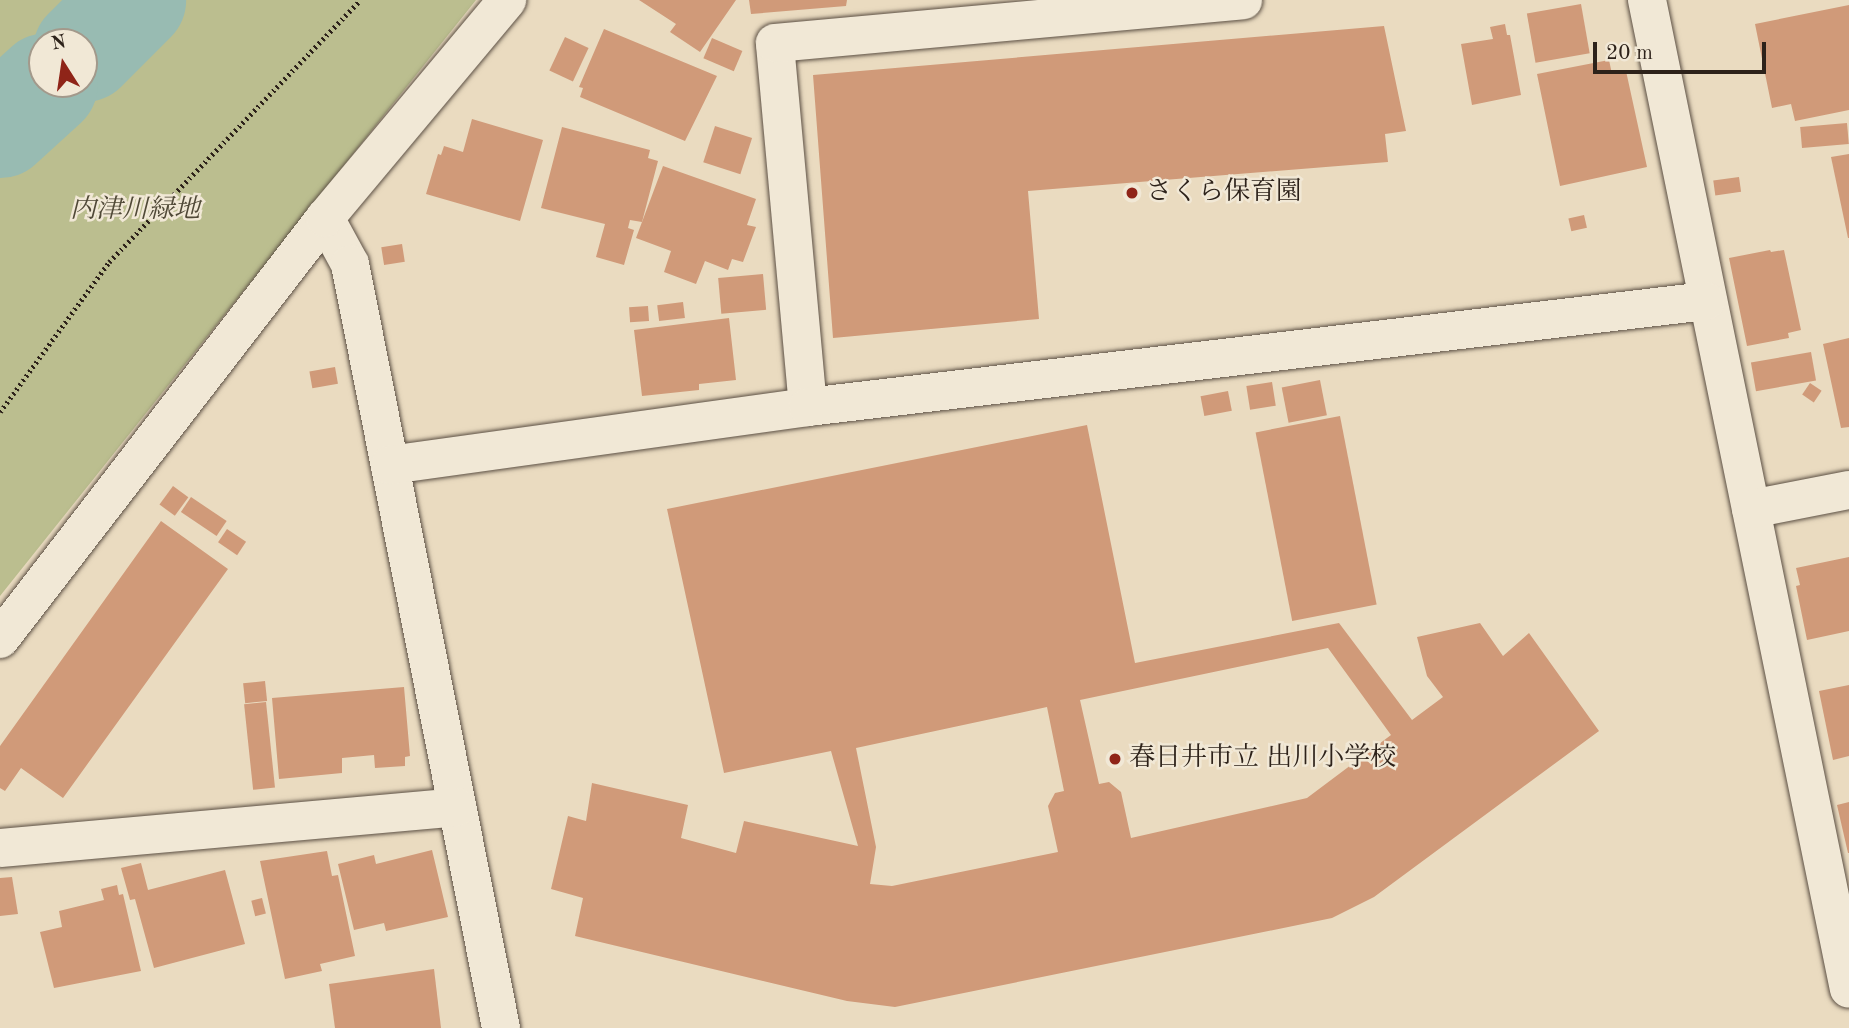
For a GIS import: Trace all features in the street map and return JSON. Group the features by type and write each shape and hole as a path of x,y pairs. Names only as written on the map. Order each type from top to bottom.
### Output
{"street":[{"path":"0,639 325,218 507,0"},
{"path":"808,407 775,43 1064,8 1242,0"},
{"path":"1647,0 1706,301 1849,989"},
{"path":"325,218 350,264 500,1028"},
{"path":"390,465 808,407 1706,301"},
{"path":"1751,509 1849,490"},
{"path":"0,848 457,807"}],"path":[{"path":"0,412 109,262 360,0"}],"green space":[{"name":"内津川緑地","path":"0,0 476,0 0,596"}],"building":[{"path":"639,0 736,0 700,52 670,32 676,24"},
{"path":"749,0 847,0 846,6 751,14"},
{"path":"1581,4 1590,53 1536,63 1527,14"},
{"path":"1849,5 1849,110 1795,121 1791,104 1772,108 1755,24"},
{"path":"1505,24 1507,35 1510,35 1521,95 1472,105 1461,44 1493,39 1490,27"},
{"path":"1384,26 1406,131 1385,134 1388,162 1028,191 1039,319 833,338 813,75"},
{"path":"604,29 717,76 685,141 580,97 583,88 579,87"},
{"path":"565,37 589,48 573,82 549,71"},
{"path":"712,38 742,51 734,71 703,58"},
{"path":"1609,60 1612,74 1626,71 1647,167 1560,186 1537,74"},
{"path":"472,119 543,140 520,221 426,194 438,154 441,155 444,146 463,152"},
{"path":"1847,123 1849,144 1802,148 1800,127"},
{"path":"715,126 752,138 740,174 703,162"},
{"path":"562,127 650,150 648,158 658,161 642,222 630,220 628,228 634,230 624,265 596,257 605,224 541,208"},
{"path":"1849,154 1849,238 1848,238 1831,157"},
{"path":"663,166 756,199 747,225 756,227 743,262 732,259 728,270 705,261 696,284 664,272 671,251 636,238"},
{"path":"1739,177 1741,192 1715,195 1713,181"},
{"path":"1584,215 1587,228 1571,231 1568,219"},
{"path":"402,244 405,262 384,265 381,247"},
{"path":"1784,250 1801,330 1788,333 1789,338 1747,346 1729,258"},
{"path":"763,274 766,310 721,314 718,278"},
{"path":"683,302 685,318 659,321 657,305"},
{"path":"648,306 649,321 630,322 629,307"},
{"path":"729,318 736,380 699,384 699,390 642,396 634,330"},
{"path":"1849,338 1849,427 1841,428 1823,344"},
{"path":"1811,352 1816,381 1756,391 1751,363"},
{"path":"335,367 338,384 312,388 309,372"},
{"path":"1320,380 1327,415 1289,423 1282,387"},
{"path":"1272,382 1276,406 1250,410 1246,386"},
{"path":"1810,383 1822,391 1814,402 1802,395"},
{"path":"1228,391 1232,411 1204,416 1201,396"},
{"path":"1340,416 1377,604 1292,621 1256,432"},
{"path":"1087,425 1135,663 1339,623 1412,720 1443,697 1427,676 1417,637 1480,623 1503,656 1529,633 1599,731 1374,897 1332,918 895,1007 847,1001 575,936 583,898 551,889 568,816 586,821 592,783 688,805 681,838 736,853 744,821 858,846 831,751 724,773 667,509","holes":["1328,648 1391,735 1307,798 1131,838 1121,792 1109,782 1099,784 1080,700","1047,707 1064,791 1055,793 1048,806 1058,852 892,886 870,884 876,847 856,748"]},
{"path":"173,486 188,497 175,516 159,505"},
{"path":"191,497 227,521 217,536 181,512"},
{"path":"161,521 228,569 63,798 21,768 5,791 0,788 0,746"},
{"path":"227,529 246,542 237,555 218,542"},
{"path":"1849,557 1849,631 1807,640 1796,586 1800,585 1796,568"},
{"path":"265,681 267,701 245,703 243,683"},
{"path":"1849,685 1849,756 1833,760 1819,691"},
{"path":"404,687 410,756 405,757 405,766 375,768 374,755 342,758 342,773 279,779 272,698"},
{"path":"266,702 275,788 253,790 244,704"},
{"path":"1849,802 1849,853 1848,853 1837,805"},
{"path":"432,850 448,917 386,931 384,923 354,930 338,864 374,855 376,864"},
{"path":"327,851 332,876 338,875 355,956 320,964 322,971 285,979 260,861"},
{"path":"141,863 148,890 225,870 245,944 154,968 135,899 130,900 121,868"},
{"path":"12,877 18,914 0,916 0,878"},
{"path":"117,885 119,895 123,894 141,971 54,988 40,932 62,927 59,911 104,900 101,889"},
{"path":"262,898 266,914 255,916 251,901"},
{"path":"434,969 441,1028 335,1028 329,984"}],"waterway":[{"path":"98,36 134,0"},
{"path":"0,126 31,98"}],"place":[{"name":"さくら保育園","path":"1132,193"},
{"name":"春日井市立 出川小学校","path":"1115,759"}]}
